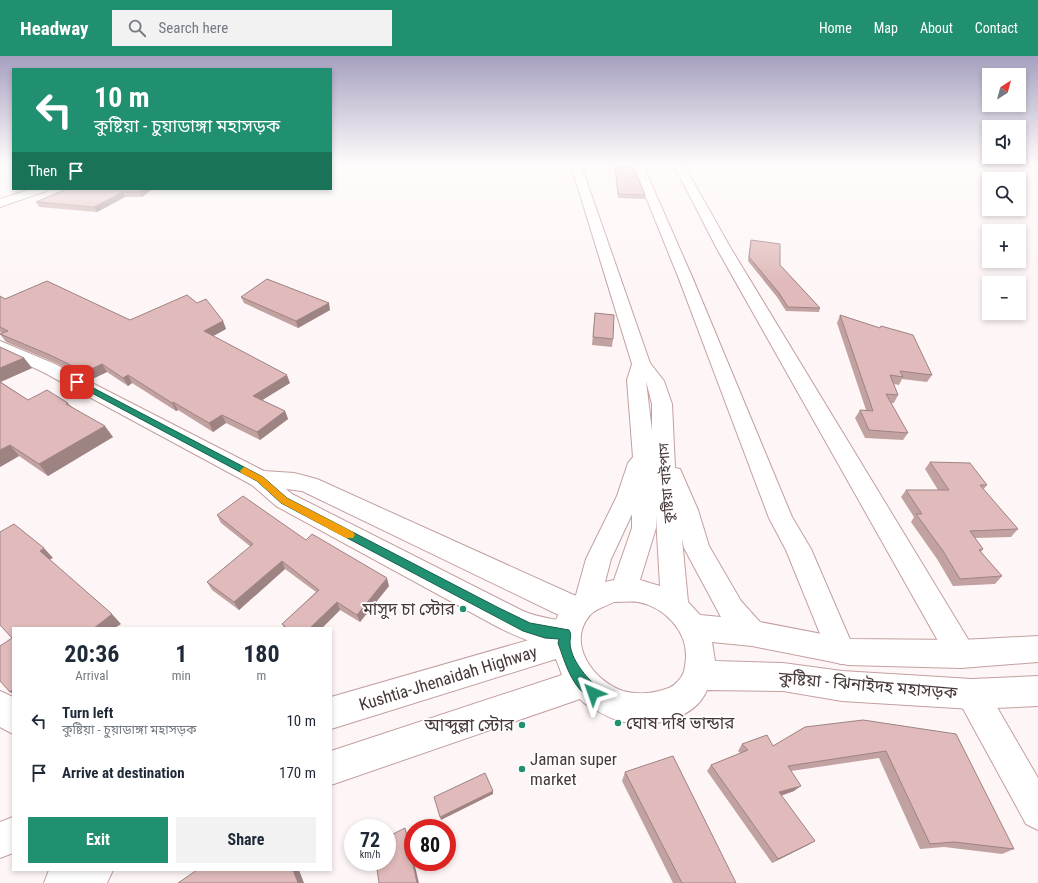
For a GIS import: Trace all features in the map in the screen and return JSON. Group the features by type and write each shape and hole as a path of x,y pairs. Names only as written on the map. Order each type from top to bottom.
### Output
{"main road":[{"name":"কুষ্টিয়া বাইপাস","path":"589,204 641,364 655,381 662,404 663,451 685,618"},
{"path":"654,204 686,279 778,511 800,555 844,652"},
{"path":"700,204 723,247 961,654"},
{"path":"0,346 49,368 260,479 284,500 514,621 534,629 573,622 594,596 611,591 639,591 653,596 685,618 844,652 961,654 1038,649"},
{"name":"কুষ্টিয়া বাইপাস","path":"623,591 644,528 645,466 643,432 636,380 641,364"},
{"path":"643,432 638,470 573,622 573,669 583,683 593,693 620,706 640,710 660,708 679,701 693,689 699,675 700,654 685,618"},
{"path":"663,451 686,510 697,548 731,609 752,633"},
{"path":"260,479 294,481 309,485 573,622"},
{"name":"Kushtia-Jhenaidah Highway","path":"332,713 573,622"},
{"name":"কুষ্টিয়া - ঝিনাইদহ মহাসড়ক","path":"699,675 783,677 842,686 959,693 1038,691"},
{"path":"332,768 583,683"},
{"path":"959,693 1038,812"},
{"path":"0,706 12,717"},
{"path":"0,840 12,835"},
{"path":"63,883 92,871"}],"building":[{"path":"54,204 101,204 94,207"},
{"path":"751,240 780,244 780,265 820,308 788,307 779,293 749,257"},
{"path":"267,279 329,303 296,321 241,297"},
{"path":"47,281 130,320 187,295 197,303 206,299 223,321 204,331 287,375 253,396 285,411 257,432 222,415 209,423 173,402 172,403 128,375 123,378 102,364 85,372 50,355 0,334 8,331 0,327 0,296 5,299"},
{"path":"595,313 614,315 613,339 593,337"},
{"path":"840,315 880,328 881,326 913,335 932,375 900,371 903,377 890,375 898,395 886,394 908,433 869,430 860,410 873,411"},
{"path":"0,347 24,358 0,368"},
{"path":"0,382 28,400 47,390 68,403 66,404 105,426 39,464 10,445 0,450"},
{"path":"930,462 970,463 987,485 980,485 1018,529 970,531 983,549 979,550 1002,576 960,579 943,551 916,514 922,514 906,490 949,490"},
{"path":"243,496 306,540 312,534 387,578 357,615 337,602 311,627 286,627 282,624 319,590 282,561 234,602 207,582 253,544 217,515"},
{"path":"14,524 44,548 40,551 112,614 95,627 12,627 12,638 0,625 0,532"},
{"path":"12,638 12,690 10,692 0,681 0,646"},
{"path":"863,720 956,734 1014,849 954,842 930,844 886,751 788,766 801,786 779,792 815,841 778,859 711,765 748,750 742,744 767,735 773,746 805,727"},
{"path":"673,756 736,883 682,883 625,772"},
{"path":"485,773 493,791 440,817 434,797"},
{"path":"404,828 404,871 414,871 417,883 379,883 377,871 396,871 396,832"},
{"path":"196,871 293,871 298,883 178,883"}],"slow traffic":[{"path":"244,471 260,479 284,500 350,535"}],"place":[{"name":"মাসুদ চা স্টোর","path":"463,609"},
{"name":"ঘোষ দধি ভান্ডার","path":"618,723"},
{"name":"আব্দুল্লা স্টোর","path":"522,725"},
{"name":"Jaman super market","path":"522,769"}],"route":[{"path":"77,382 260,479 284,500 495,611 528,628 545,632 565,634 564,643 573,669 583,683 593,693"}]}
